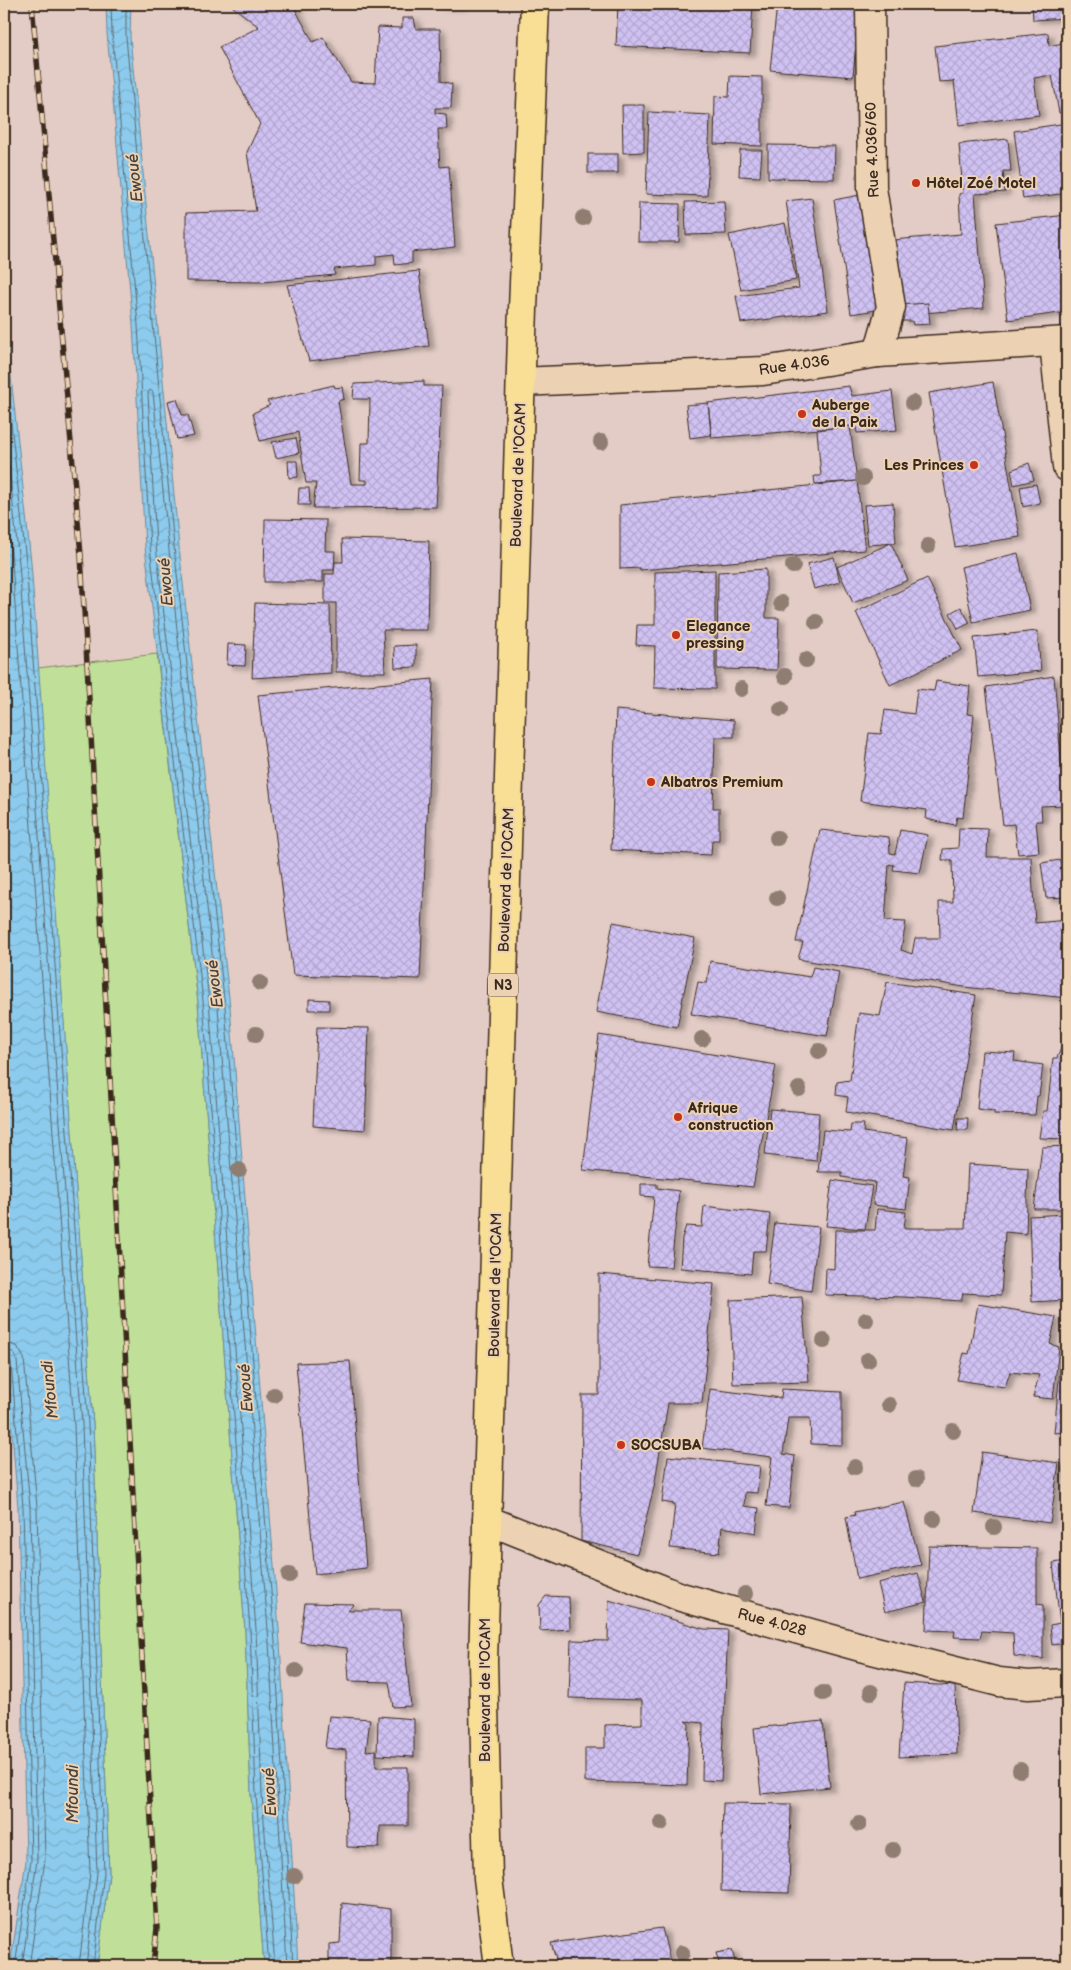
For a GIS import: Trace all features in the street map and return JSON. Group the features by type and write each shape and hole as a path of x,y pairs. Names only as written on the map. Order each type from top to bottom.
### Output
{"highway":[{"name":"Boulevard de l'OCAM","path":"499,1966 488,1878 483,1660 534,4"}],"street":[{"name":"Rue 4.036/60","path":"870,4 872,188 891,306 878,353"},
{"name":"Rue 4.036","path":"521,382 763,371 878,353 1061,342"},
{"path":"1061,342 1067,466"},
{"name":"Rue 4.028","path":"487,1520 681,1597 864,1648 999,1682 1028,1685 1067,1683"}],"green space":[{"path":"157,654 198,1002 245,1631 251,1794 264,1966 97,1966 109,1874 93,1424 38,668"}],"water":[{"name":"Ewoué","path":"106,4 131,4 130,37 179,547 230,1007 280,1642 298,1966 264,1966 251,1794 245,1631 198,1002 145,547 133,325"},
{"name":"Mfoundi","path":"4,312 31,562 93,1424 109,1874 97,1966 10,1966 26,1861 18,1508 4,1332"}],"building":[{"path":"232,4 300,4 295,9 313,42 323,37 351,82 375,83 378,27 402,28 402,18 414,18 416,29 440,29 441,81 452,84 451,108 435,108 435,113 446,114 447,129 438,129 440,167 449,166 455,247 412,252 412,263 395,265 394,254 376,256 376,265 334,269 335,275 263,282 186,281 186,213 256,211 247,152 260,124 219,47 259,27 232,6"},
{"path":"439,4 461,4 461,6 439,6"},
{"path":"618,4 753,4 750,53 616,46"},
{"path":"777,4 855,4 859,6 853,77 770,70"},
{"path":"1032,4 1067,4 1067,18 1033,20"},
{"path":"1048,33 1049,46 1067,42 1067,111 1059,113 1052,75 1034,78 1039,115 959,125 954,81 939,82 935,46"},
{"path":"730,76 762,77 762,146 714,144 715,96 729,97"},
{"path":"622,105 644,105 644,152 623,153"},
{"path":"649,112 710,115 707,196 646,194"},
{"path":"1067,123 1067,193 1023,199 1014,131"},
{"path":"1008,139 1011,171 1003,171 1005,192 975,194 984,308 899,315 893,240 961,234 959,194 963,193 959,144"},
{"path":"768,145 835,146 834,179 768,178"},
{"path":"740,150 762,150 760,177 739,176"},
{"path":"588,154 618,154 618,173 588,173"},
{"path":"865,194 882,309 851,314 834,200"},
{"path":"812,198 828,311 741,323 736,296 799,288 786,201"},
{"path":"724,201 726,234 686,235 685,202"},
{"path":"639,203 680,204 679,242 638,242"},
{"path":"1067,215 1067,312 1008,320 996,223"},
{"path":"785,223 796,280 741,290 729,235"},
{"path":"419,271 429,346 309,361 287,285"},
{"path":"928,303 930,324 913,325 912,321 902,321 899,305"},
{"path":"424,381 424,386 442,386 436,507 313,508 316,483 306,483 298,432 260,441 253,413 270,405 267,401 334,385 335,388 342,387 344,399 338,401 351,484 367,484 367,480 360,480 361,443 369,443 370,399 353,399 354,384"},
{"name":"Les Princes","path":"993,382 1020,537 955,547 929,393"},
{"name":"Auberge de la Paix","path":"849,386 852,396 892,391 897,430 857,433 856,426 712,438 708,403"},
{"path":"177,399 182,415 188,415 194,436 177,439 168,401"},
{"path":"708,403 711,435 690,438 686,405"},
{"path":"850,426 857,481 815,484 814,476 821,476 817,430"},
{"path":"296,438 299,453 276,458 272,442"},
{"path":"288,461 297,461 298,477 289,478"},
{"path":"1029,463 1034,480 1014,485 1011,470"},
{"path":"857,481 865,550 640,570 640,568 620,569 620,505"},
{"path":"1036,484 1040,503 1023,507 1020,487"},
{"path":"299,488 309,488 310,505 298,505"},
{"path":"893,503 896,543 868,545 864,505"},
{"path":"265,519 326,520 325,551 335,551 334,570 323,570 323,582 264,582"},
{"path":"342,539 429,541 427,630 383,630 385,672 336,672 336,603 325,603 325,574 334,574 335,562 343,562"},
{"path":"891,543 908,580 853,603 837,567"},
{"path":"1018,553 1030,610 973,622 961,567"},
{"path":"834,557 840,582 814,589 807,564"},
{"path":"766,569 766,618 779,618 777,670 717,669 718,572"},
{"name":"Elegance pressing","path":"715,570 715,689 654,688 655,646 636,645 637,625 655,625 655,572"},
{"path":"927,578 962,650 890,685 856,612"},
{"path":"255,603 330,605 331,673 252,678"},
{"path":"961,607 970,623 958,629 950,613"},
{"path":"1037,631 1041,671 978,677 974,638"},
{"path":"228,644 246,645 245,666 227,665"},
{"path":"416,645 416,667 395,668 394,646"},
{"path":"1054,676 1063,782 1067,782 1067,796 1065,796 1065,805 1041,806 1042,821 1036,821 1039,852 1018,854 1014,824 1003,825 986,687"},
{"path":"433,679 420,979 293,975 258,695"},
{"path":"936,681 970,686 967,714 974,715 963,818 957,817 955,825 926,819 927,810 860,801 869,733 881,734 885,710 914,714 917,689 934,691"},
{"path":"616,710 734,720 734,737 715,737 713,808 719,808 719,840 712,840 711,855 611,850"},
{"path":"959,828 988,829 987,857 1031,857 1035,923 1067,920 1067,998 964,987 798,959 803,942 796,942 820,830 889,837 890,853 895,854 900,830 928,835 920,873 893,870 894,865 889,864 885,921 906,922 901,950 912,954 915,938 940,938 939,902 953,902 952,860 942,860 943,849 958,848"},
{"path":"1060,860 1062,875 1067,874 1067,897 1046,898 1041,863"},
{"path":"613,922 695,938 677,1027 596,1012"},
{"path":"710,961 810,977 813,967 839,972 827,1036 691,1014 698,982 707,983"},
{"path":"887,982 976,995 954,1130 846,1112 848,1097 836,1095 837,1082 850,1080 859,1013 880,1016"},
{"path":"309,999 329,1000 329,1010 309,1010"},
{"path":"1067,1018 1067,1139 1039,1138 1043,1111 1047,1111 1053,1058 1057,1058 1062,1046 1062,1019"},
{"path":"317,1027 369,1028 365,1130 313,1126"},
{"name":"Afrique construction","path":"599,1035 776,1065 753,1187 583,1170"},
{"path":"982,1051 1015,1053 1014,1061 1043,1065 1035,1115 994,1114 994,1111 977,1109"},
{"path":"770,1109 819,1113 816,1161 765,1155"},
{"path":"958,1118 968,1118 967,1130 957,1130"},
{"path":"851,1124 864,1124 863,1132 908,1138 903,1176 910,1177 906,1209 873,1205 875,1182 842,1177 842,1172 818,1172 823,1130 850,1132"},
{"path":"1067,1146 1067,1209 1034,1209 1042,1147"},
{"path":"968,1164 1028,1168 1026,1234 1005,1232 1001,1295 963,1293 961,1301 825,1295 826,1268 834,1269 835,1230 875,1230 877,1209 906,1212 904,1228 965,1228"},
{"path":"832,1180 872,1186 865,1229 826,1226"},
{"path":"641,1184 657,1184 657,1188 679,1191 671,1267 647,1266 654,1197 641,1196"},
{"path":"704,1206 770,1214 766,1251 753,1251 751,1274 680,1268 682,1238 686,1226 702,1227"},
{"path":"1066,1214 1067,1300 1032,1302 1029,1216"},
{"path":"775,1223 819,1227 811,1291 767,1284"},
{"name":"SOCSUBA","path":"599,1274 714,1284 702,1403 668,1403 654,1487 637,1554 581,1541 582,1395 599,1395"},
{"path":"802,1297 809,1382 733,1384 730,1300"},
{"path":"978,1304 1056,1317 1050,1344 1059,1347 1053,1399 1033,1397 1039,1375 1010,1372 1005,1387 957,1380 964,1353 969,1354"},
{"path":"1065,1316 1067,1316 1067,1432 1054,1433"},
{"path":"350,1361 366,1568 315,1574 296,1363"},
{"path":"710,1389 781,1398 782,1389 842,1392 842,1445 811,1444 810,1418 788,1418 783,1454 795,1456 789,1508 766,1506 772,1457 702,1448"},
{"path":"982,1452 1059,1463 1050,1523 974,1513"},
{"path":"668,1456 760,1466 757,1493 745,1492 744,1506 759,1508 756,1533 722,1527 719,1553 670,1548 675,1504 662,1502"},
{"path":"904,1502 921,1565 857,1579 846,1517 855,1515 854,1512"},
{"path":"929,1546 1037,1548 1037,1604 1043,1605 1043,1659 1014,1656 1013,1633 982,1631 980,1638 954,1637 955,1631 926,1630"},
{"path":"1067,1561 1067,1643 1052,1645 1050,1625 1060,1623 1053,1563"},
{"path":"918,1573 926,1602 885,1612 878,1583"},
{"path":"546,1596 569,1597 570,1629 540,1631 539,1605"},
{"path":"609,1600 704,1629 728,1630 721,1781 702,1780 703,1723 685,1721 689,1724 687,1785 585,1782 585,1748 605,1748 605,1725 642,1724 642,1700 569,1698 571,1640 608,1641"},
{"path":"305,1603 354,1604 348,1610 401,1610 411,1706 393,1707 389,1682 349,1681 347,1648 300,1642"},
{"path":"904,1683 955,1686 957,1754 899,1757"},
{"path":"329,1716 370,1719 366,1751 376,1750 376,1767 408,1767 408,1826 380,1826 379,1848 347,1847 346,1750 325,1748"},
{"path":"378,1716 414,1719 414,1757 377,1755"},
{"path":"823,1721 830,1787 761,1794 754,1728"},
{"path":"723,1803 791,1804 789,1893 721,1891"},
{"path":"342,1903 391,1909 391,1966 329,1966 329,1944 340,1943"},
{"path":"662,1928 671,1966 558,1966 551,1943"},
{"path":"732,1950 736,1966 720,1966 716,1953"}],"railway":[{"path":"32,4 81,555 157,1928 153,1966"}],"place":[{"name":"Hôtel Zoé Motel","path":"916,183"},
{"name":"Auberge de la Paix","path":"802,414"},
{"name":"Les Princes","path":"974,465"},
{"name":"Elegance pressing","path":"676,635"},
{"name":"Albatros Premium","path":"651,782"},
{"name":"Afrique construction","path":"678,1117"},
{"name":"SOCSUBA","path":"621,1445"}]}
